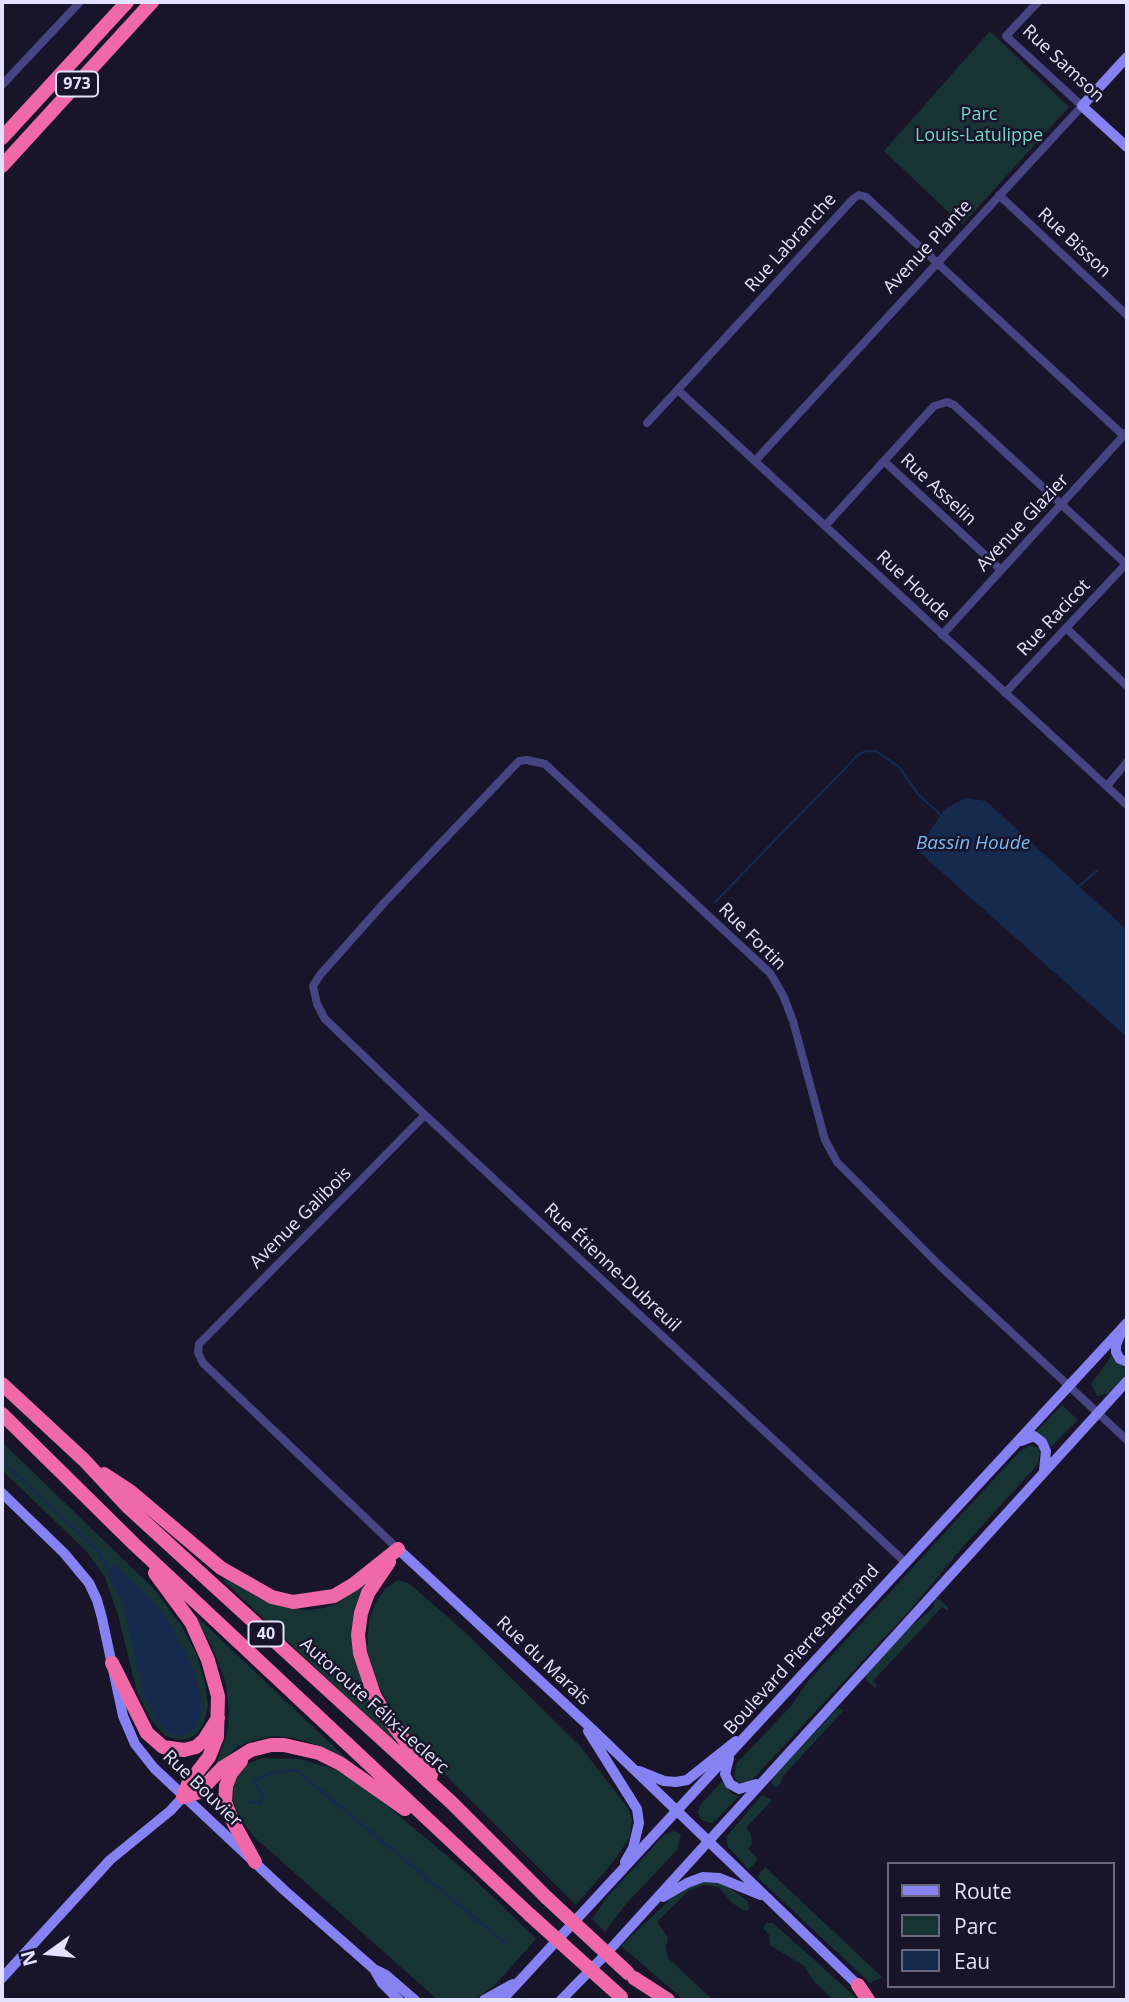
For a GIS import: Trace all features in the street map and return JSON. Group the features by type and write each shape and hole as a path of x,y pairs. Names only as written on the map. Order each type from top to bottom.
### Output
{"highway":[{"name":"973","path":"2,138 127,2"},
{"name":"973","path":"2,166 152,2"},
{"name":"Autoroute Félix-Leclerc","path":"2,1384 84,1461 127,1506 452,1803 547,1898 657,2000"},
{"name":"40","path":"2,1414 134,1544 623,1999"},
{"path":"84,1461 131,1491 221,1567 272,1597 293,1602 334,1596 354,1584 398,1549"},
{"path":"134,1544 191,1622 208,1660 218,1696 217,1737 209,1757 188,1784 183,1797"},
{"path":"398,1549 368,1593 359,1624 360,1653 374,1695 387,1717 452,1803"},
{"path":"111,1663 143,1726 163,1746 184,1750 196,1746 204,1740 218,1717"},
{"path":"183,1797 199,1793 222,1768 251,1750 284,1745 319,1753 341,1764 460,1849"},
{"path":"251,1750 231,1773 225,1795 232,1820 255,1862"},
{"path":"631,1976 668,2000"},
{"path":"858,1985 868,2000"}],"main road":[{"name":"Avenue Plante","path":"1082,106 1127,57"},
{"name":"Rue Samson","path":"1082,106 1127,147"},
{"name":"Boulevard Pierre-Bertrand","path":"502,2000 1125,1326"},
{"path":"1125,1326 1115,1348 1118,1357 1127,1362"},
{"path":"561,2000 652,1904 1127,1381"},
{"path":"1014,1444 1033,1436 1041,1442 1046,1455 1044,1474"},
{"name":"Rue Bouvier","path":"2,1493 64,1553 89,1583 97,1600 123,1716 135,1744 154,1768 374,1969 386,1975 415,2000"},
{"name":"Rue du Marais","path":"398,1549 678,1811 874,2000"},
{"path":"632,1769 664,1782 687,1780 768,1714"},
{"path":"580,1720 637,1809 639,1823 633,1848 617,1878"},
{"path":"730,1756 725,1774 730,1784 742,1789 763,1781"},
{"path":"2,1978 113,1857 170,1811 183,1797"},
{"path":"652,1904 687,1883 703,1877 719,1878 769,1899"},
{"name":"Rue Bouvier","path":"374,1969 382,1983 398,2000"},
{"path":"484,2000 524,1977"},
{"path":"397,1984 423,2000"}],"street":[{"name":"Rue Samson","path":"1038,2 1006,36 1082,106"},
{"path":"2,85 76,3"},
{"name":"Avenue Plante","path":"755,461 1082,106"},
{"name":"Rue Labranche","path":"647,423 859,195 866,197 1126,434"},
{"name":"Rue Bisson","path":"999,195 1127,315"},
{"name":"Rue Houde","path":"678,390 1127,805"},
{"path":"825,526 934,406 947,402 954,405 1127,565"},
{"name":"Avenue Glazier","path":"942,635 1126,434"},
{"name":"Rue Asselin","path":"885,462 1002,570"},
{"name":"Rue Racicot","path":"1005,693 1127,565"},
{"path":"1066,628 1127,686"},
{"name":"Rue Fortin","path":"313,986 383,904 519,761 545,764 770,973 783,995 793,1021 825,1140 837,1162 940,1266 1127,1440"},
{"path":"1107,786 1127,762"},
{"name":"Rue Étienne-Dubreuil","path":"313,986 317,1004 326,1019 425,1115 905,1562"},
{"name":"Avenue Galibois","path":"200,1344 425,1115"},
{"name":"Rue du Marais","path":"200,1344 198,1353 203,1363 398,1549"}],"green space":[{"name":"Parc Louis-Latulippe","path":"990,31 1069,107 962,225 884,151"},
{"path":"1115,1351 1118,1362 1127,1368 1127,1373 1109,1393 1097,1396 1091,1384"},
{"path":"1062,1405 1078,1420 1051,1447 1044,1437 1036,1432"},
{"path":"2,1442 154,1589 181,1625 197,1655 205,1683 208,1706 204,1722 197,1734 178,1740 166,1736 151,1720 137,1692 118,1615 105,1577 86,1551 2,1470"},
{"path":"1031,1445 1040,1449 1038,1463 1033,1470 967,1542 911,1609 753,1779 737,1782 734,1775 737,1763 791,1706 809,1680 1019,1452"},
{"path":"226,1579 258,1598 281,1606 308,1610 338,1603 364,1582 367,1585 353,1632 396,1737 392,1740 224,1581"},
{"path":"398,1580 410,1584 467,1634 580,1746 628,1808 632,1820 630,1836 618,1856 576,1905 452,1782 394,1714 376,1681 367,1649 369,1620 376,1602 385,1589"},
{"path":"935,1599 939,1599 948,1610 942,1607 873,1681 877,1685 875,1688 865,1676 908,1629 933,1608"},
{"path":"190,1610 349,1761 321,1746 294,1738 274,1736 239,1746 216,1765 227,1734 229,1713 226,1683 211,1644"},
{"path":"838,1708 844,1710 782,1777 776,1788 771,1779"},
{"path":"262,1758 300,1759 348,1773 470,1875 536,1939 495,1985 474,2000 438,2000 253,1836 238,1815 233,1797 234,1784 239,1771 247,1764"},
{"path":"723,1780 731,1793 739,1796 712,1823 706,1822 700,1818 700,1805"},
{"path":"762,1795 772,1800 746,1828 751,1834 752,1843 748,1849 758,1859 749,1870 728,1847 726,1837"},
{"path":"674,1831 681,1834 677,1850 626,1904 605,1932 592,1919 607,1897 664,1835"},
{"path":"765,1867 882,1977 870,1983 757,1877"},
{"path":"702,1879 718,1880 748,1901 749,1910 743,1910 731,1902 719,1887 704,1885 688,1891 658,1921 668,1938 668,1958 713,2000 684,2000 621,1946 682,1888"},
{"path":"766,1923 773,1923 859,2000 834,2000 814,1981 804,1966 770,1945 769,1935 763,1928"}],"water":[{"name":"Bassin Houde","path":"965,798 986,801 1127,930 1127,1037 917,850 945,809"},
{"path":"114,1563 154,1602 172,1627 191,1663 200,1691 201,1714 195,1729 185,1735 170,1735 156,1720 143,1693 123,1604 107,1573"}],"waterway":[{"path":"715,902 858,755 866,751 876,751 899,767 918,794 943,817"},
{"path":"1079,886 1097,871"},
{"path":"2,1461 96,1549 109,1570"},
{"path":"249,1802 260,1804 262,1794 254,1781 269,1773 296,1770 505,1943"}]}
